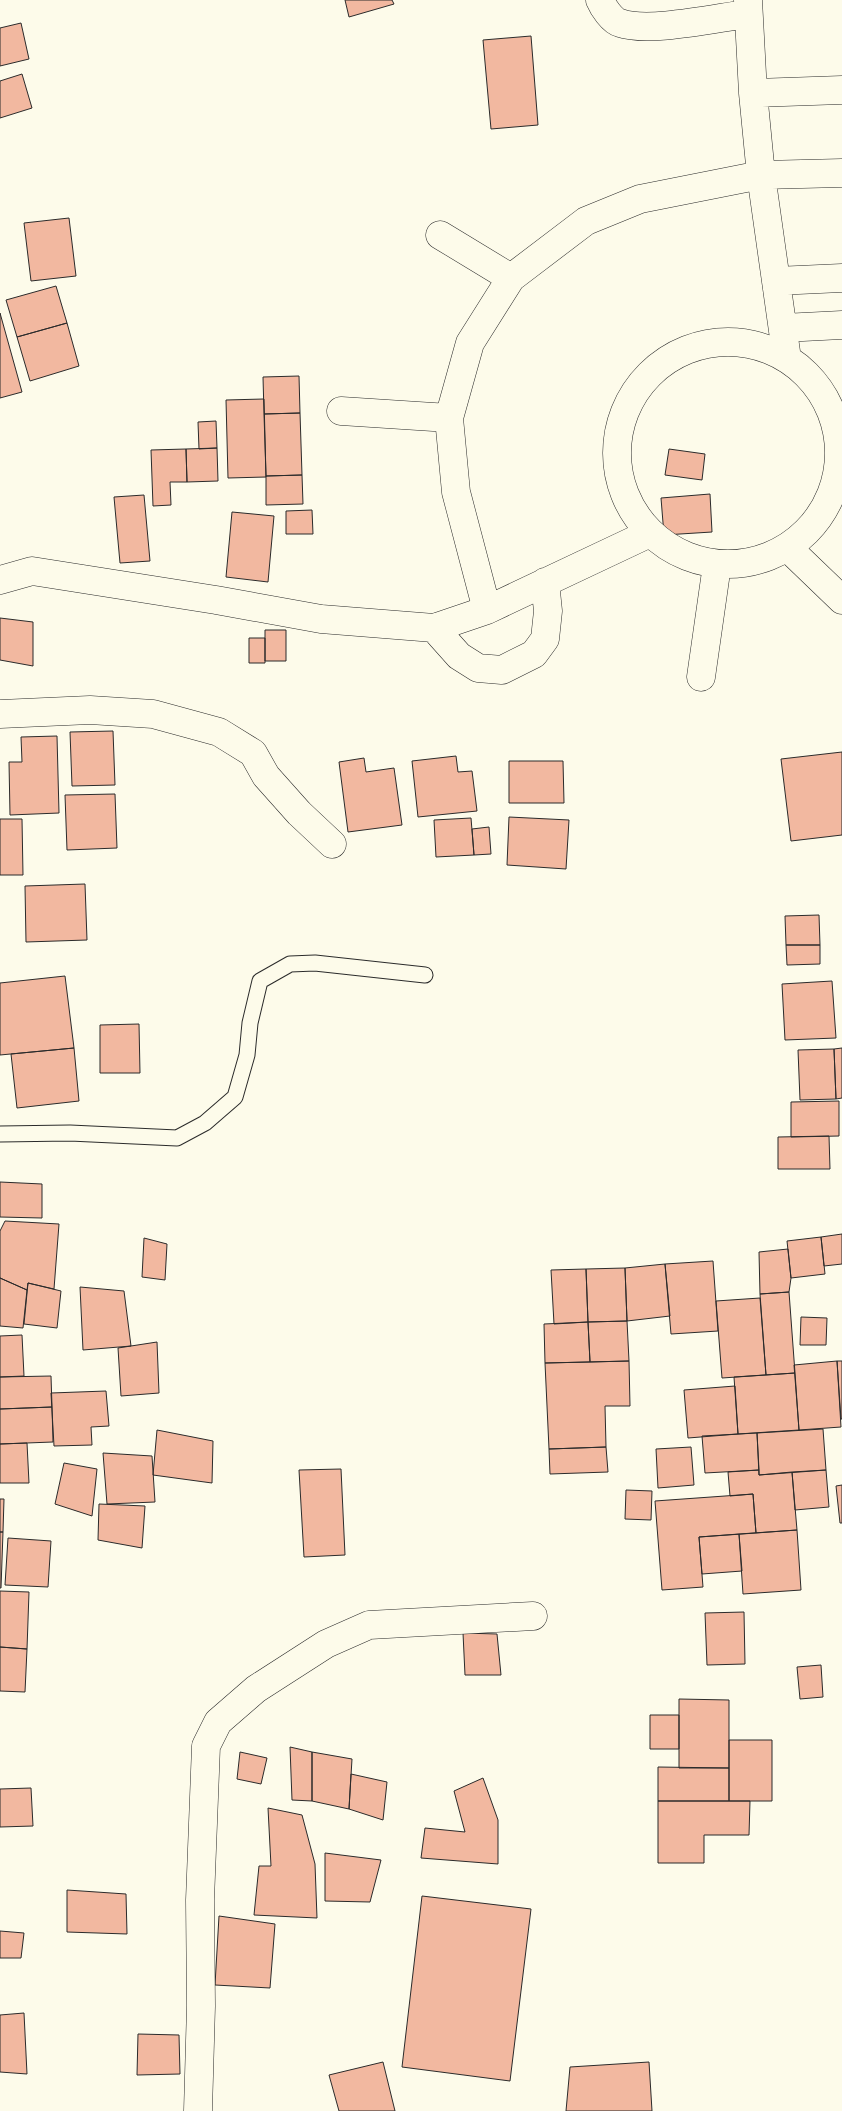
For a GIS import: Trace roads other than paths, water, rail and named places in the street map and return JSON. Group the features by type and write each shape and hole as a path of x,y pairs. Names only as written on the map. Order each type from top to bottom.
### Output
{"street":[{"path":"600,0 617,23 641,28 748,7 753,93 761,175 787,359"},
{"path":"753,93 842,90"},
{"path":"487,610 456,492 449,418 470,343 511,278 586,221 640,199 761,175 842,174"},
{"path":"440,235 511,278"},
{"path":"776,281 842,278"},
{"path":"782,328 842,325"},
{"path":"715,342 740,342 764,348 787,359 806,374 822,394 833,416 839,440 841,466 834,490 824,513 808,532 788,548 766,559 742,564 717,565 692,559 670,548 650,533 635,513 624,490 618,466 617,441 623,417 648,374 668,359 690,348 715,342"},
{"path":"341,411 449,418"},
{"path":"0,580 32,571 216,600 321,619 434,628 487,610 650,533"},
{"path":"788,548 842,600"},
{"path":"701,677 717,565"},
{"path":"434,628 460,656 478,668 502,670 534,654 545,640 548,611 545,582"},
{"path":"0,714 90,710 153,714 219,732 254,753 266,776 299,813 332,844"},
{"path":"198,2111 201,2006 200,1900 206,1746 218,1722 256,1689 326,1644 368,1625 533,1616"}],"lane":[{"path":"0,1134 70,1133 177,1138 205,1123 234,1097 247,1055 250,1024 260,981 290,964 314,962 425,975"}]}
